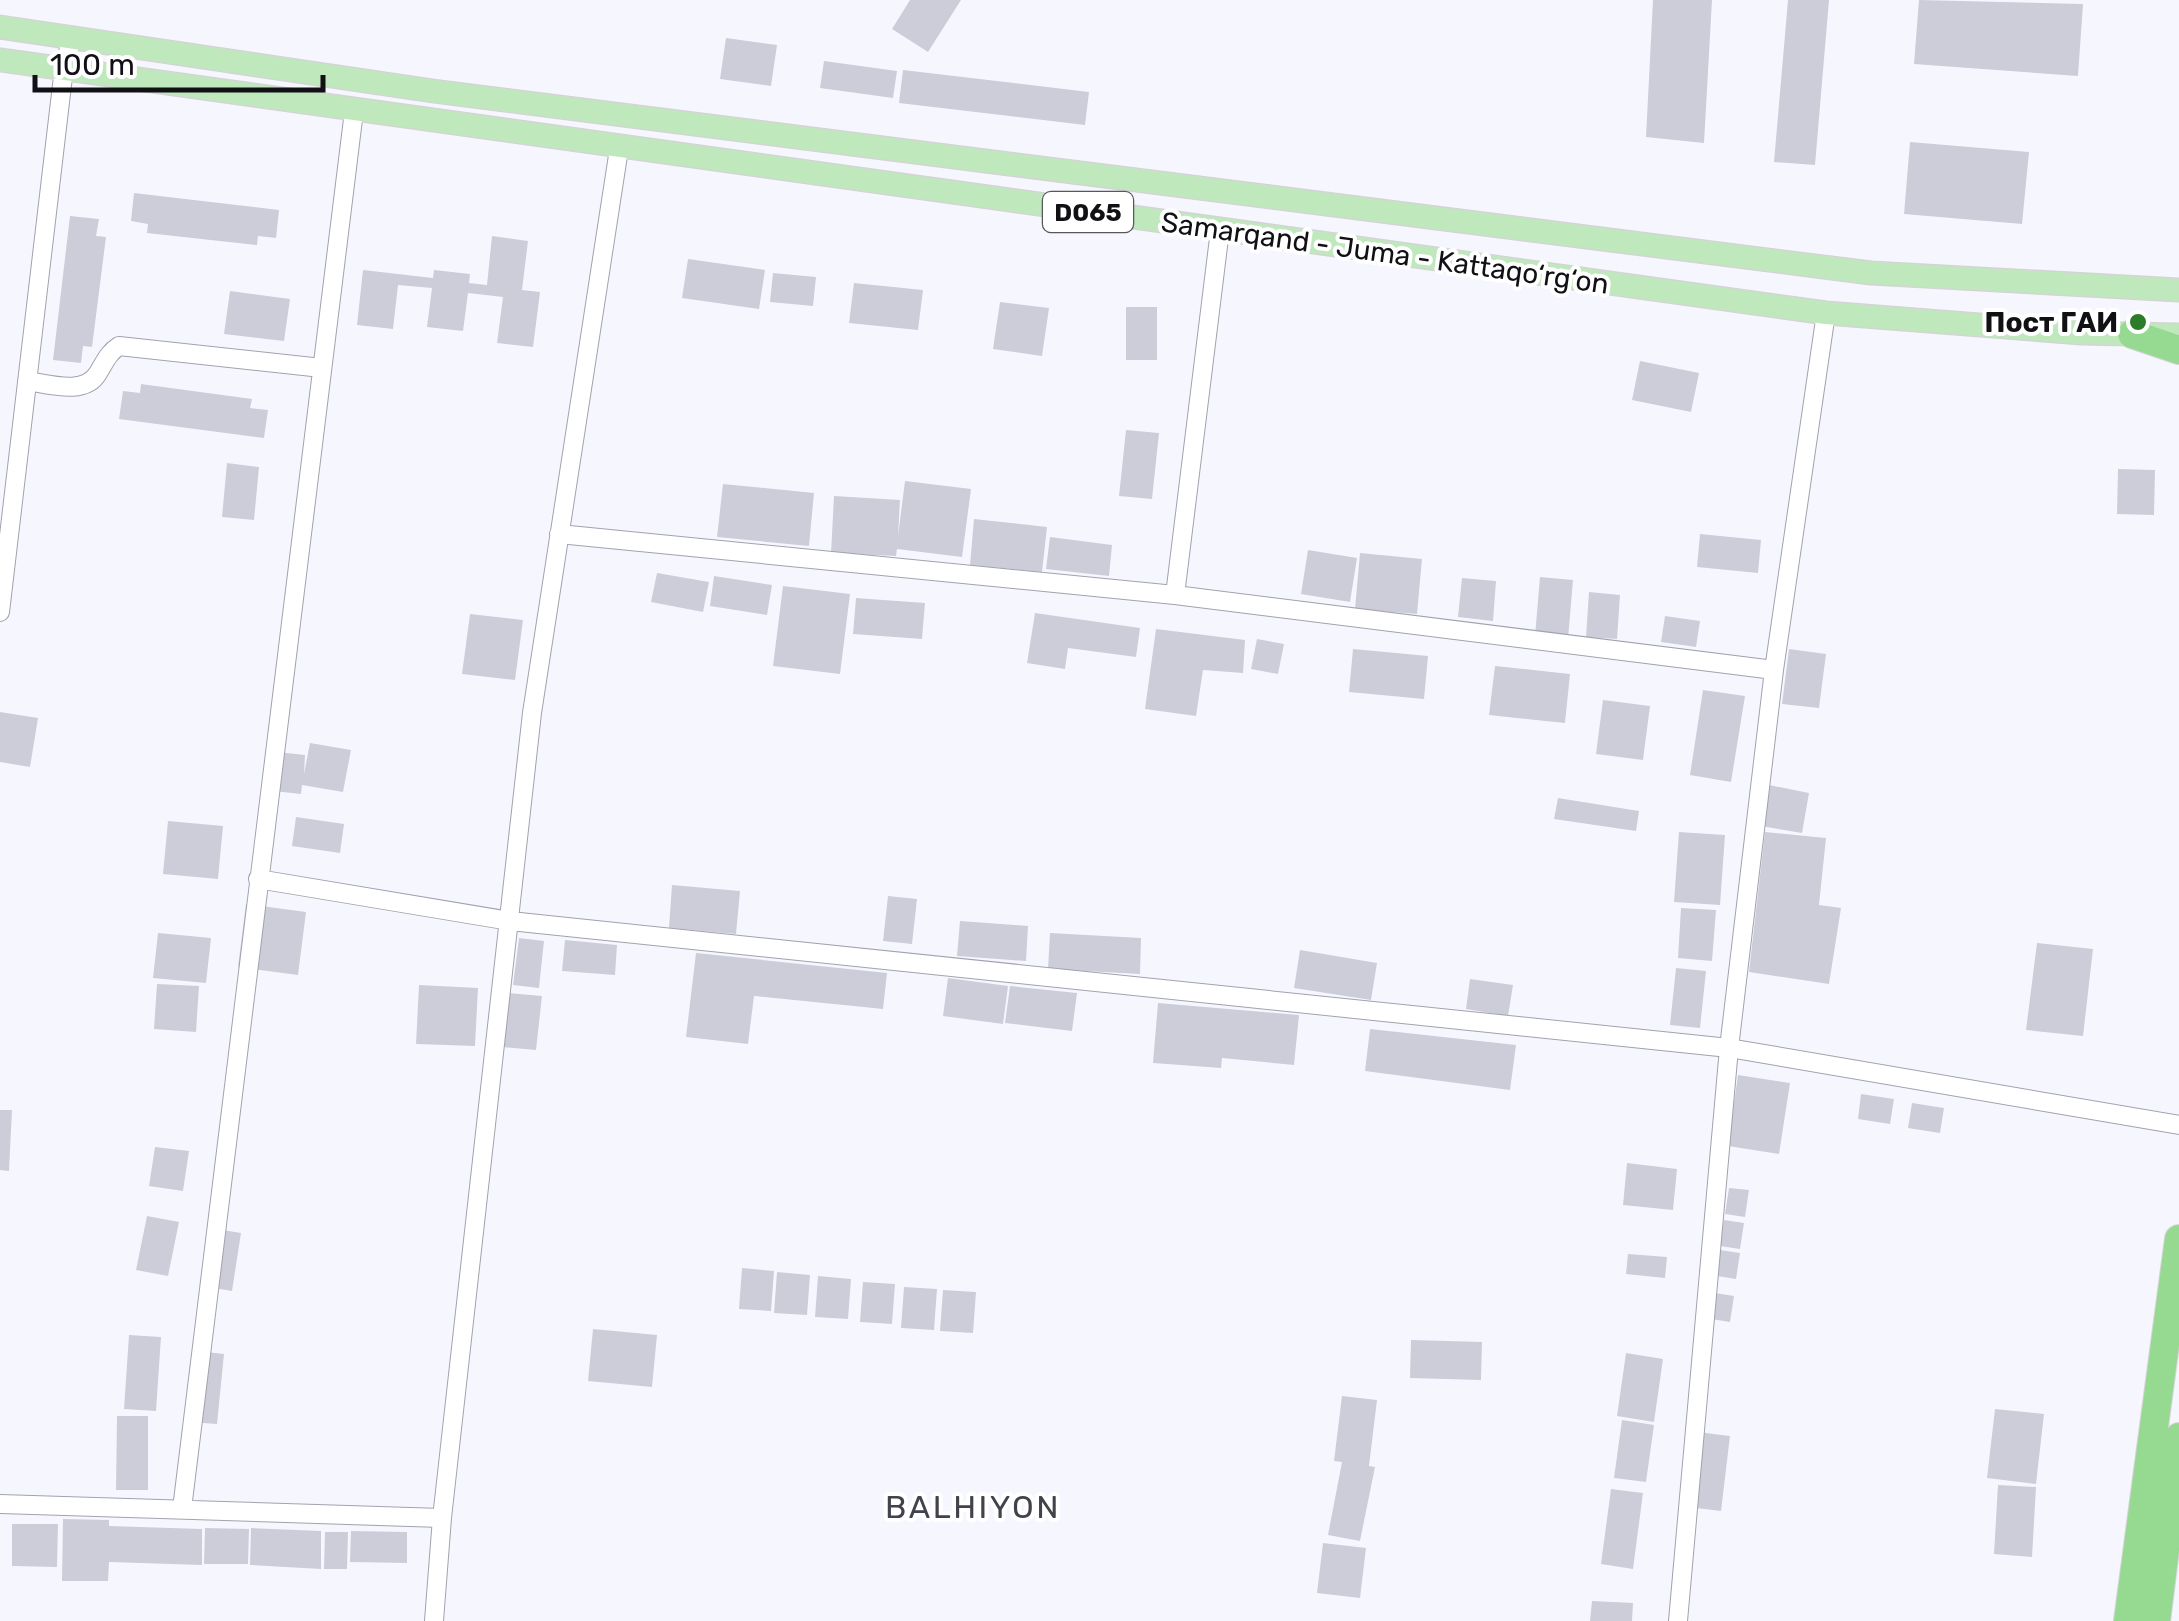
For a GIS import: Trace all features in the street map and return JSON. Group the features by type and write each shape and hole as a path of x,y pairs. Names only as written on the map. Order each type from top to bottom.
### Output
{"highway":[{"path":"2132,334 2179,350"},
{"path":"2128,1621 2179,1238"},
{"path":"2156,1621 2179,1438"}],"main road":[{"name":"Samarqand - Juma - Kattaqo‘rg‘on","path":"0,27 413,88 1870,274 2179,290"},
{"name":"Samarqand - Juma - Kattaqo‘rg‘on","path":"0,60 620,149 1826,313 2179,335"}],"street":[{"path":"0,612 64,68 72,36"},
{"path":"182,1510 354,111"},
{"path":"434,1621 442,1518 532,713 620,149"},
{"path":"1175,595 1220,230"},
{"path":"1678,1621 1729,1048 1774,670 1826,313"},
{"path":"27,381 85,385 95,379 106,357 118,346 322,368"},
{"path":"559,534 1175,595 1774,670"},
{"path":"258,879 510,921 1729,1048 2179,1125"},
{"path":"0,1504 442,1518"}],"building":[{"path":"910,0 961,0 928,52 892,29"},
{"path":"1653,0 1712,0 1704,143 1646,137"},
{"path":"1788,0 1829,0 1815,165 1774,162"},
{"path":"1919,0 2083,4 2078,76 1914,64"},
{"path":"726,38 777,45 771,86 720,79"},
{"path":"824,61 897,71 893,98 820,88"},
{"path":"903,70 1089,92 1085,125 899,103"},
{"path":"1910,142 2029,152 2022,224 1904,214"},
{"path":"134,193 279,210 276,238 258,236 257,245 147,233 148,224 131,221"},
{"path":"70,216 99,219 96,236 106,237 92,347 83,346 81,363 53,360"},
{"path":"492,236 528,241 522,290 540,292 533,347 497,343 503,297 468,293 463,331 427,327 432,288 398,285 393,329 357,325 363,270 433,278 434,270 470,274 469,283 487,285"},
{"path":"688,259 765,270 759,309 682,298"},
{"path":"773,273 816,277 813,306 770,302"},
{"path":"854,283 923,290 918,330 849,323"},
{"path":"230,291 290,299 284,341 224,334"},
{"path":"1000,302 1049,308 1042,356 993,349"},
{"path":"1126,307 1157,307 1157,360 1126,360"},
{"path":"1640,361 1699,373 1691,412 1632,400"},
{"path":"141,384 252,399 250,408 268,410 264,438 119,419 123,391 140,393"},
{"path":"1126,430 1159,433 1152,499 1119,496"},
{"path":"227,463 259,467 254,520 222,517"},
{"path":"2118,469 2155,470 2154,515 2117,514"},
{"path":"905,481 971,489 962,557 897,549 896,556 831,553 834,496 900,500 898,536"},
{"path":"723,484 814,493 809,546 717,537"},
{"path":"974,519 1047,527 1042,572 970,565"},
{"path":"1700,534 1761,540 1758,573 1697,567"},
{"path":"1050,537 1112,545 1109,576 1046,569"},
{"path":"1308,550 1357,558 1350,602 1301,594"},
{"path":"1360,553 1422,559 1417,614 1355,609"},
{"path":"657,573 709,582 703,612 651,602"},
{"path":"714,576 772,585 767,615 710,606"},
{"path":"1540,577 1573,580 1568,639 1535,636"},
{"path":"1462,578 1496,581 1493,621 1458,617"},
{"path":"783,586 850,594 840,674 773,666"},
{"path":"1589,592 1620,595 1617,639 1586,637"},
{"path":"856,598 925,603 922,639 853,634"},
{"path":"1035,613 1140,628 1136,657 1068,648 1065,669 1027,663"},
{"path":"470,614 523,620 515,680 462,674"},
{"path":"1665,616 1700,621 1696,647 1661,642"},
{"path":"1156,629 1245,640 1243,673 1203,670 1196,716 1145,709"},
{"path":"1257,639 1284,644 1278,674 1251,669"},
{"path":"1353,649 1428,656 1424,699 1349,692"},
{"path":"1789,649 1826,654 1819,708 1782,704"},
{"path":"1495,666 1570,674 1565,723 1489,715"},
{"path":"1703,690 1745,696 1731,782 1690,775"},
{"path":"1603,700 1650,706 1643,760 1596,754"},
{"path":"0,712 38,718 30,767 0,762"},
{"path":"310,743 351,750 343,792 302,785 301,794 264,790 268,751 305,755 304,774"},
{"path":"1769,785 1809,793 1802,833 1761,826"},
{"path":"1558,798 1639,811 1636,831 1554,819"},
{"path":"296,817 344,824 340,853 292,846"},
{"path":"168,821 223,826 218,879 163,874"},
{"path":"1679,832 1725,835 1720,905 1674,902"},
{"path":"1765,832 1826,838 1819,905 1841,908 1829,984 1749,972"},
{"path":"672,885 740,891 736,934 669,928"},
{"path":"888,896 917,899 912,944 883,941"},
{"path":"246,904 306,912 298,975 238,967"},
{"path":"1681,908 1716,910 1712,961 1678,958"},
{"path":"960,921 1028,926 1026,961 957,956"},
{"path":"158,933 211,938 206,983 153,978"},
{"path":"1050,933 1141,938 1140,974 1048,969"},
{"path":"519,938 544,941 539,988 513,985"},
{"path":"565,940 617,945 615,975 562,971"},
{"path":"2037,943 2093,949 2083,1036 2026,1030"},
{"path":"1300,950 1377,963 1371,1000 1294,988"},
{"path":"696,953 887,973 883,1009 754,996 748,1044 686,1037"},
{"path":"1676,968 1706,971 1700,1028 1670,1025"},
{"path":"948,978 1008,986 1003,1024 943,1016"},
{"path":"1470,979 1513,985 1508,1016 1466,1009"},
{"path":"157,984 199,986 196,1032 154,1029"},
{"path":"419,985 478,988 475,1046 416,1044"},
{"path":"1010,986 1077,993 1072,1031 1005,1023"},
{"path":"508,993 542,996 536,1050 503,1047"},
{"path":"1158,1003 1299,1015 1294,1065 1222,1058 1221,1068 1153,1063"},
{"path":"1370,1029 1516,1045 1510,1090 1365,1071"},
{"path":"1738,1075 1790,1083 1779,1154 1728,1146"},
{"path":"1861,1094 1894,1099 1890,1124 1858,1119"},
{"path":"1912,1103 1944,1108 1940,1133 1908,1128"},
{"path":"0,1110 12,1110 9,1171 0,1170"},
{"path":"155,1147 189,1151 183,1191 149,1186"},
{"path":"1627,1163 1677,1169 1673,1210 1623,1205"},
{"path":"1729,1188 1749,1190 1745,1217 1725,1214"},
{"path":"147,1216 179,1222 168,1276 136,1270"},
{"path":"1724,1220 1744,1223 1740,1249 1720,1246"},
{"path":"210,1228 241,1233 232,1291 201,1286"},
{"path":"1720,1250 1740,1253 1736,1279 1717,1276"},
{"path":"1628,1254 1667,1257 1665,1278 1626,1274"},
{"path":"742,1268 774,1271 771,1311 739,1309"},
{"path":"777,1272 810,1275 807,1315 774,1313"},
{"path":"818,1276 851,1279 848,1319 815,1317"},
{"path":"863,1282 895,1284 892,1324 860,1322"},
{"path":"904,1287 937,1289 934,1330 901,1328"},
{"path":"943,1290 976,1292 973,1333 940,1331"},
{"path":"1715,1293 1734,1296 1730,1322 1711,1319"},
{"path":"593,1329 657,1335 652,1387 588,1381"},
{"path":"129,1335 161,1337 156,1411 124,1409"},
{"path":"1411,1340 1482,1342 1481,1380 1410,1378"},
{"path":"198,1351 224,1354 217,1424 190,1422"},
{"path":"1626,1353 1663,1359 1654,1422 1617,1416"},
{"path":"1342,1396 1377,1400 1369,1466 1375,1467 1360,1541 1328,1535 1342,1462 1334,1461"},
{"path":"1995,1409 2044,1414 2036,1484 1987,1478"},
{"path":"117,1416 148,1416 148,1490 116,1490"},
{"path":"1622,1420 1654,1425 1646,1482 1614,1478"},
{"path":"1698,1432 1730,1436 1721,1511 1688,1507"},
{"path":"1998,1485 2036,1487 2032,1557 1994,1554"},
{"path":"1611,1489 1643,1493 1633,1569 1601,1564"},
{"path":"63,1519 109,1520 109,1526 202,1529 202,1565 109,1562 108,1581 62,1581"},
{"path":"12,1524 58,1524 57,1567 12,1566"},
{"path":"205,1528 249,1529 248,1564 204,1564"},
{"path":"251,1528 321,1531 321,1569 250,1565"},
{"path":"351,1531 407,1532 407,1563 350,1562"},
{"path":"325,1532 348,1532 347,1569 324,1569"},
{"path":"1323,1543 1366,1548 1360,1598 1317,1593"},
{"path":"1592,1601 1633,1603 1632,1621 1590,1621"}],"place":[{"name":"Пост ГАИ","path":"2138,322"}],"district":[{"name":"BALHIYON","path":"973,1507"}]}
